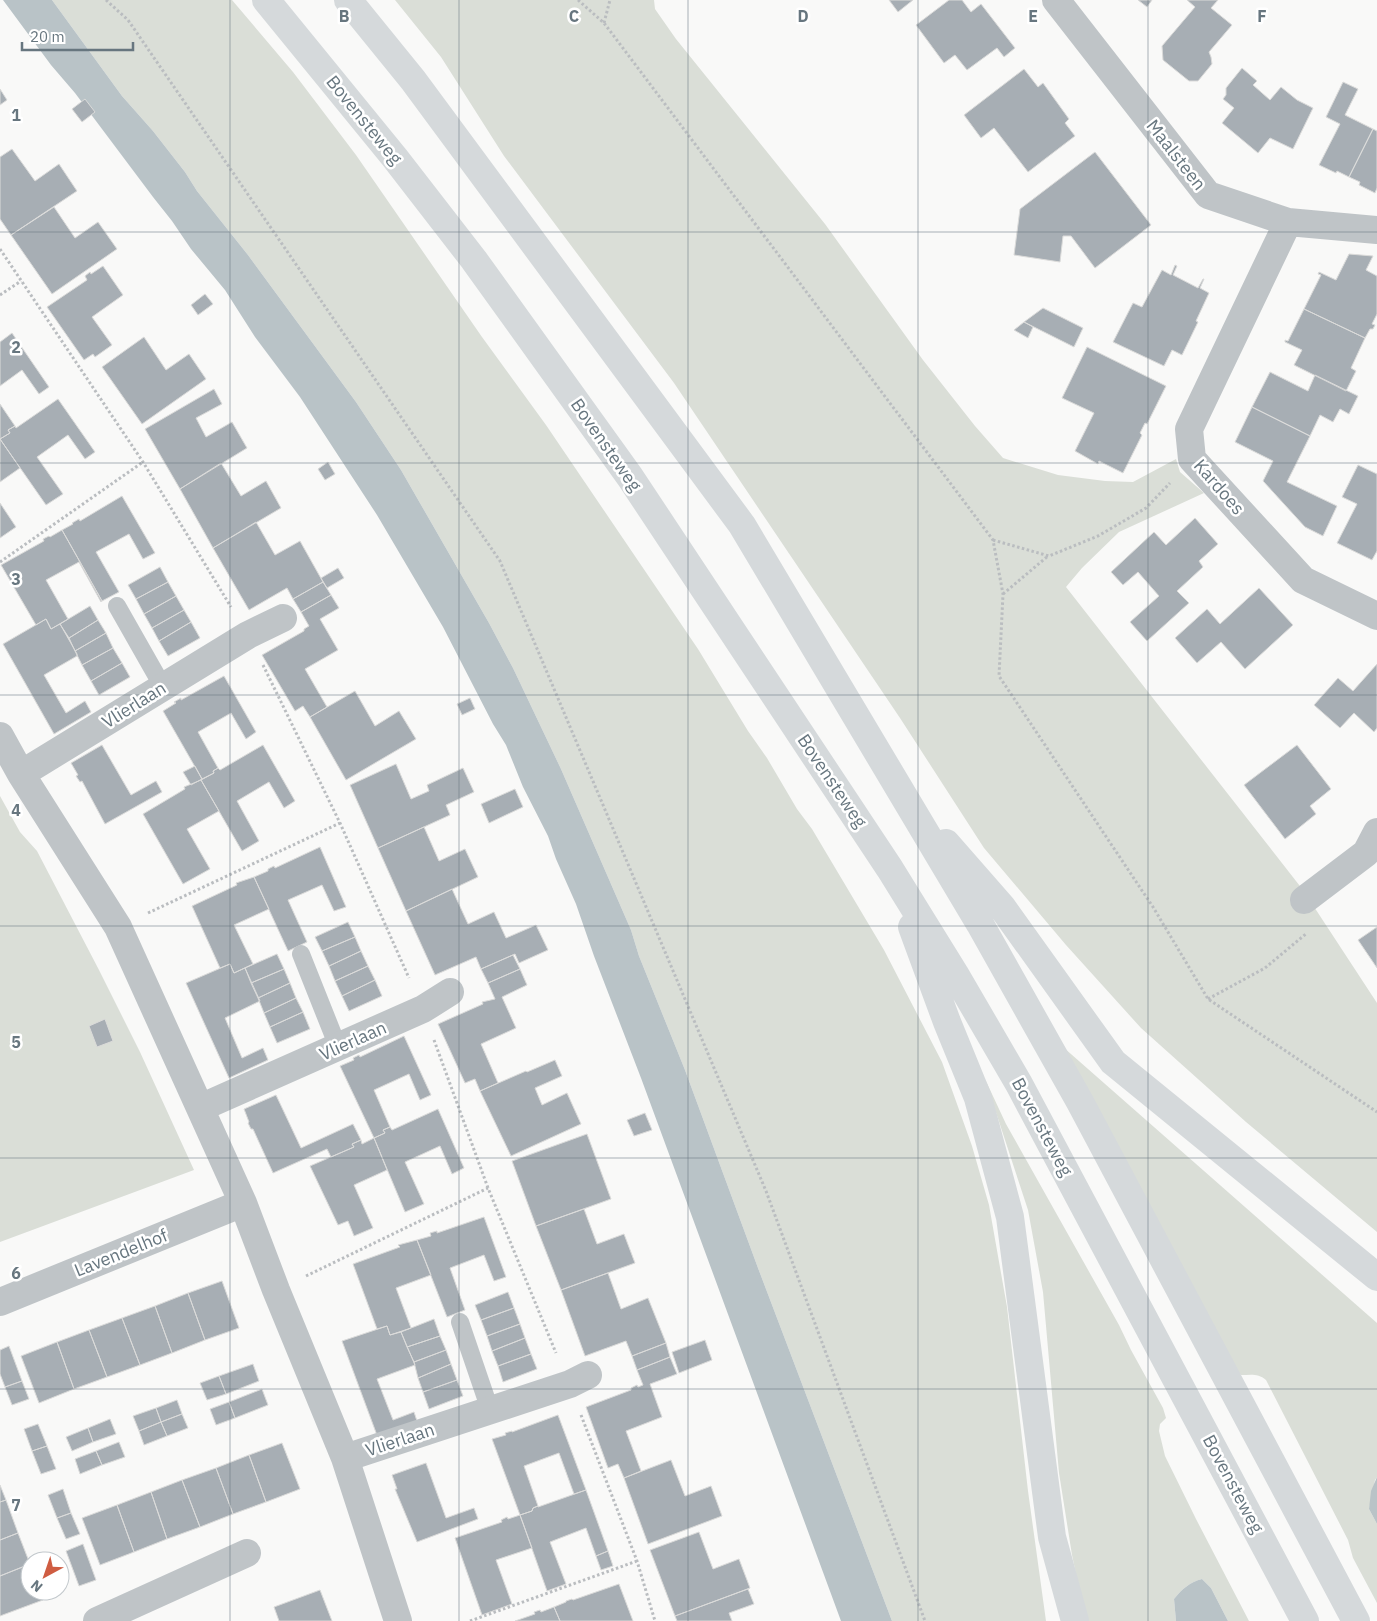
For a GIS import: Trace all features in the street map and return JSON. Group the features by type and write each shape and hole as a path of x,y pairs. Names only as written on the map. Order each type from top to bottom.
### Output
{"main road":[{"name":"Bovensteweg","path":"266,0 395,158 474,260 555,372 630,477 890,869 955,974 1019,1084 1305,1621"},
{"path":"348,0 413,80 742,525 980,924 1080,1102 1356,1621"},
{"path":"901,793 1002,907 1113,1062 1377,1277"},
{"path":"890,869 947,1022 978,1098 1010,1217 1052,1538 1075,1621"}],"street":[{"name":"Maalsteen","path":"1056,0 1208,195 1288,222 1377,230"},
{"name":"Kardoes","path":"1288,222 1189,429 1192,459 1303,580 1377,616"},
{"name":"Vlierlaan","path":"21,774 248,635 283,618"},
{"name":"Vlierlaan","path":"0,736 21,774 118,927 243,1203 276,1290 345,1458 398,1621"},
{"path":"1304,900 1366,853 1377,832"},
{"name":"Vlierlaan","path":"200,1108 423,1010 450,992"},
{"name":"Lavendelhof","path":"0,1302 243,1203"},
{"name":"Vlierlaan","path":"345,1458 579,1380"},
{"path":"97,1621 247,1553"}],"lane":[{"path":"116,606 163,687"},
{"path":"301,954 338,1047"},
{"path":"460,1322 490,1410"}],"path":[{"path":"106,0 128,20 500,560 766,1191 925,1621"},
{"path":"578,0 604,24 993,540 1003,594 999,676 1153,907 1208,999 1377,1112"},
{"path":"604,24 610,0"},
{"path":"0,249 143,462 248,635 340,823 423,1010 488,1188 579,1380 655,1621"},
{"path":"0,295 21,281"},
{"path":"1003,594 1049,556 1098,536 1146,508 1192,459"},
{"path":"0,562 143,462"},
{"path":"993,540 1049,556"},
{"path":"118,927 340,823"},
{"path":"1208,999 1265,968 1316,925 1304,900"},
{"path":"276,1290 488,1188"},
{"path":"470,1621 637,1561"}],"shaded area":[{"path":"3,0 52,0 122,96 153,131 185,172 197,191 248,255 356,402 401,470 489,623 513,668 561,769 631,930 639,956 685,1070 892,1621 841,1621 576,904 548,836 523,787 506,745 493,724 443,627 377,515 300,397 255,337 225,290 191,249 172,221"},
{"path":"52,0 232,0 293,72 356,155 482,337 546,425 698,649 797,809 812,829 884,950 942,1062 972,1146 989,1205 1007,1307 1028,1491 1046,1621 892,1621 685,1070 639,956 631,930 561,769 513,668 401,470 356,402 248,255 197,191 185,172 153,131 122,96"},
{"path":"395,0 654,0 655,9 676,39 825,224 923,360 1003,458 1058,475 1105,481 1133,482 1176,459 1180,472 1204,493 1119,532 1082,568 1066,587 1303,890 1377,1003 1377,1232 1246,1122 1141,1028 1066,945 984,848 900,718 674,383 504,156 441,57"},
{"path":"0,796 20,832 37,851 99,970 140,1052 194,1170 0,1242"},
{"path":"1063,1047 1377,1323 1377,1477 1369,1509 1377,1524 1377,1603 1353,1558 1348,1540 1266,1380 1257,1375 1241,1375 1236,1371"},
{"path":"985,1079 1006,1124 1119,1325 1163,1408 1166,1418 1160,1424 1159,1431 1165,1456 1249,1621 1228,1621 1211,1588 1202,1579 1186,1586 1174,1599 1176,1621 1088,1621 1084,1612 1072,1555 1059,1473 1043,1292 1028,1210"},
{"path":"1377,1477 1377,1524 1369,1509 1371,1491"},
{"path":"1202,1579 1211,1588 1228,1621 1176,1621 1174,1599 1186,1586"}],"building":[{"path":"889,0 913,0 898,12"},
{"path":"949,0 962,0 971,12 981,4 1015,48 1004,57 997,48 967,70 955,55 944,63 916,25"},
{"path":"1138,0 1152,0 1147,7"},
{"path":"1187,0 1218,0 1211,8 1232,25 1209,52 1212,64 1198,81 1189,81 1163,60 1162,46 1195,7"},
{"path":"1242,68 1257,81 1253,85 1270,100 1281,87 1297,100 1313,108 1293,149 1270,138 1258,153 1222,123 1234,108 1223,99 1226,95 1226,88"},
{"path":"1024,69 1038,87 1043,83 1069,119 1065,123 1075,136 1028,172 994,128 981,138 964,115"},
{"path":"1343,82 1358,89 1345,115 1373,129 1349,177 1319,165 1340,124 1326,117"},
{"path":"0,89 7,100 0,105"},
{"path":"85,99 95,112 82,122 72,109"},
{"path":"1373,129 1377,131 1377,188 1375,193 1359,185 1360,182 1349,177"},
{"path":"12,149 35,181 59,164 77,191 11,235 0,219 0,157"},
{"path":"1095,152 1151,225 1095,268 1071,236 1063,236 1060,262 1014,255 1020,209"},
{"path":"54,207 75,238 98,222 117,249 52,294 11,235"},
{"path":"1349,254 1373,256 1366,270 1377,276 1377,314 1372,324 1375,325 1373,329 1370,329 1365,338 1304,309 1321,275 1318,274 1319,272 1336,280"},
{"path":"1175,265 1177,266 1173,275 1198,288 1204,279 1200,288 1209,293 1182,355 1172,350 1164,366 1113,342 1133,303 1142,307 1162,270 1171,275"},
{"path":"103,266 123,295 92,317 112,345 95,357 93,354 84,360 47,307 87,280 85,276 90,272 91,274"},
{"path":"205,294 213,304 198,315 191,305"},
{"path":"1043,308 1083,328 1074,347 1024,322"},
{"path":"1304,309 1365,338 1351,368 1356,371 1346,391 1294,365 1302,350 1285,342 1285,340 1288,341"},
{"path":"1024,322 1033,327 1028,338 1014,330"},
{"path":"12,333 49,387 39,394 22,370 0,386 0,342"},
{"path":"144,337 166,370 189,354 206,379 142,424 102,367"},
{"path":"1087,347 1166,386 1147,424 1145,423 1140,433 1142,435 1123,473 1099,461 1098,464 1075,451 1094,413 1062,398"},
{"path":"1270,372 1308,391 1315,375 1358,396 1349,414 1340,409 1333,422 1320,415 1310,436 1252,407"},
{"path":"214,389 222,404 196,418 206,437 232,422 247,448 180,489 145,429"},
{"path":"58,399 95,452 85,459 68,435 37,457 63,494 46,505 0,439 10,433 8,430 15,426 16,428"},
{"path":"0,404 15,426 8,430 10,433 0,439"},
{"path":"1252,407 1310,436 1287,482 1337,506 1323,536 1305,527 1263,481 1273,461 1235,442"},
{"path":"0,439 20,468 0,482"},
{"path":"328,462 335,474 325,480 318,469"},
{"path":"221,463 241,496 266,481 281,508 213,548 180,489"},
{"path":"1358,465 1377,474 1377,551 1372,560 1337,543 1357,504 1342,497"},
{"path":"122,496 155,553 143,559 129,534 96,552 119,592 102,601 62,530"},
{"path":"0,503 16,527 0,538"},
{"path":"1195,518 1218,544 1199,561 1203,567 1177,591 1189,603 1147,641 1130,622 1159,596 1138,572 1123,585 1111,572 1154,532 1166,545"},
{"path":"256,522 275,555 300,541 323,582 293,599 287,588 249,610 213,548"},
{"path":"62,530 102,601 79,562 46,580 68,619 51,629 46,619 36,625 1,565 44,541 43,539"},
{"path":"160,567 168,582 136,599 128,585"},
{"path":"338,568 344,578 327,588 321,578"},
{"path":"168,582 176,596 144,614 136,599"},
{"path":"323,582 331,595 301,612 293,599"},
{"path":"1259,588 1293,625 1245,669 1221,642 1197,663 1175,638 1207,609 1220,624"},
{"path":"331,595 339,608 320,619 338,650 305,669 327,707 310,717 303,706 295,711 262,655 304,631 309,626 301,612"},
{"path":"176,596 184,610 152,628 144,614"},
{"path":"90,606 98,620 69,638 60,624"},
{"path":"184,610 191,622 159,641 152,628"},
{"path":"46,619 51,629 60,624 77,656 44,675 66,713 85,701 91,712 54,734 3,644"},
{"path":"98,620 106,633 75,651 69,638"},
{"path":"191,622 200,638 168,656 159,641"},
{"path":"106,633 113,648 82,665 75,651"},
{"path":"113,648 122,663 91,681 82,665"},
{"path":"122,663 130,677 99,695 91,681"},
{"path":"1377,664 1377,728 1374,732 1354,713 1340,728 1314,705 1338,678 1353,691"},
{"path":"224,676 256,732 246,739 231,713 198,732 218,768 213,771 214,773 202,779 163,711 176,703 174,702"},
{"path":"355,691 375,726 399,711 416,739 346,780 310,717"},
{"path":"470,698 475,709 462,715 457,704"},
{"path":"102,745 131,795 156,781 162,792 105,824 82,781 80,782 76,776 78,775 71,763"},
{"path":"263,745 295,801 284,808 269,782 237,801 259,841 242,851 201,780 214,773 213,771 218,768 220,770"},
{"path":"1297,745 1331,789 1310,806 1316,814 1285,839 1244,785"},
{"path":"396,764 411,799 429,791 427,785 463,768 474,792 446,805 450,815 378,848 350,785"},
{"path":"195,766 202,779 191,785 183,772"},
{"path":"201,780 219,811 187,829 210,869 183,884 143,814 185,789 184,787"},
{"path":"515,789 523,807 489,823 481,804"},
{"path":"424,827 439,861 465,849 478,877 406,911 378,848"},
{"path":"320,847 346,907 334,911 322,885 288,900 307,942 288,951 254,877 274,866 275,868"},
{"path":"254,877 269,909 234,925 253,964 234,973 230,964 220,968 192,906 237,885 236,883"},
{"path":"452,889 468,924 494,912 506,938 536,925 548,950 519,963 515,954 481,969 476,957 435,975 406,911"},
{"path":"348,922 355,937 322,951 315,937"},
{"path":"1377,927 1377,968 1358,940"},
{"path":"355,937 361,951 329,966 322,951"},
{"path":"361,951 368,966 335,981 329,966"},
{"path":"277,954 284,969 251,983 245,968"},
{"path":"513,955 520,969 488,983 481,969"},
{"path":"230,964 234,973 245,968 260,1001 225,1018 242,1058 263,1048 268,1060 229,1078 186,983"},
{"path":"368,966 375,980 342,996 335,981"},
{"path":"284,969 290,983 258,998 251,983"},
{"path":"520,969 527,985 502,997 516,1028 481,1044 498,1083 480,1091 475,1079 465,1083 438,1024 483,1004 482,1002 495,999 488,983"},
{"path":"375,980 382,996 349,1011 342,996"},
{"path":"290,983 296,998 264,1013 258,998"},
{"path":"296,998 303,1012 270,1027 264,1013"},
{"path":"303,1012 310,1029 277,1043 270,1027"},
{"path":"105,1019 113,1041 97,1047 89,1026"},
{"path":"404,1036 431,1095 420,1100 409,1074 374,1090 390,1127 383,1130 385,1133 374,1138 340,1066 354,1060 353,1058 359,1055 360,1057"},
{"path":"555,1060 562,1076 535,1088 542,1105 567,1093 581,1124 511,1156 480,1091"},
{"path":"276,1095 301,1148 353,1124 361,1140 352,1144 354,1147 331,1157 327,1149 273,1173 253,1129 251,1129 248,1123 244,1109"},
{"path":"438,1109 464,1168 452,1174 440,1146 405,1162 424,1204 405,1212 374,1138 385,1133 383,1130 390,1127 392,1130"},
{"path":"645,1113 652,1130 634,1136 627,1120"},
{"path":"587,1134 611,1199 536,1226 512,1161"},
{"path":"374,1138 387,1170 354,1185 373,1228 354,1236 348,1221 338,1225 310,1166 354,1147 352,1144 361,1140 362,1144"},
{"path":"584,1209 597,1244 624,1234 635,1263 561,1290 536,1226"},
{"path":"484,1217 506,1277 494,1281 484,1255 450,1268 465,1310 447,1317 417,1240 431,1236 430,1233 437,1231 437,1233"},
{"path":"417,1240 431,1275 396,1288 411,1328 390,1335 387,1326 377,1329 353,1264 400,1247 398,1245"},
{"path":"608,1273 621,1309 648,1298 666,1343 632,1356 626,1341 585,1356 561,1290"},
{"path":"222,1281 239,1328 205,1340 188,1293"},
{"path":"508,1292 514,1308 481,1320 475,1305"},
{"path":"188,1293 205,1340 172,1353 155,1306"},
{"path":"155,1306 172,1353 140,1365 122,1318"},
{"path":"514,1308 520,1324 487,1336 481,1320"},
{"path":"122,1318 140,1365 107,1377 89,1330"},
{"path":"434,1319 440,1336 407,1347 401,1332"},
{"path":"520,1324 525,1338 492,1351 487,1336"},
{"path":"387,1326 390,1335 401,1332 415,1365 377,1379 393,1420 414,1412 418,1424 378,1438 342,1341"},
{"path":"89,1330 107,1377 74,1389 57,1342"},
{"path":"440,1336 446,1350 414,1362 407,1347"},
{"path":"525,1338 531,1354 498,1366 492,1351"},
{"path":"705,1340 712,1360 679,1373 672,1352"},
{"path":"57,1342 74,1389 39,1403 21,1356"},
{"path":"666,1343 670,1357 637,1370 632,1356"},
{"path":"9,1346 22,1381 5,1387 0,1374 0,1350"},
{"path":"446,1350 451,1364 418,1378 414,1362"},
{"path":"531,1354 537,1369 503,1382 498,1366"},
{"path":"670,1357 677,1374 650,1384 662,1417 626,1431 641,1471 624,1478 618,1464 608,1468 586,1407 631,1390 631,1388 637,1385 638,1387 643,1385 637,1370"},
{"path":"253,1364 259,1381 226,1394 219,1376"},
{"path":"451,1364 457,1380 423,1392 418,1378"},
{"path":"219,1376 226,1394 207,1400 200,1383"},
{"path":"457,1380 463,1396 429,1409 423,1392"},
{"path":"22,1381 29,1399 12,1405 5,1387"},
{"path":"262,1389 268,1405 235,1418 229,1402"},
{"path":"177,1400 182,1414 161,1422 156,1408"},
{"path":"229,1402 235,1418 216,1425 210,1409"},
{"path":"156,1408 161,1422 139,1431 133,1416"},
{"path":"182,1414 188,1428 167,1436 161,1422"},
{"path":"558,1415 586,1490 574,1494 559,1453 524,1466 538,1506 533,1508 532,1511 520,1515 492,1439"},
{"path":"110,1419 116,1434 93,1442 88,1428"},
{"path":"161,1422 167,1436 144,1445 139,1431"},
{"path":"38,1424 47,1446 32,1451 24,1429"},
{"path":"88,1428 93,1442 72,1451 66,1437"},
{"path":"119,1442 125,1457 102,1465 96,1451"},
{"path":"282,1443 300,1489 266,1502 249,1455"},
{"path":"47,1446 56,1469 41,1474 32,1451"},
{"path":"96,1451 102,1465 80,1474 75,1459"},
{"path":"249,1455 266,1502 233,1514 216,1468"},
{"path":"671,1460 685,1496 711,1486 722,1516 648,1544 624,1478"},
{"path":"426,1463 446,1518 474,1508 478,1519 417,1542 395,1489 397,1489 392,1475"},
{"path":"216,1468 233,1514 200,1527 182,1480"},
{"path":"182,1480 200,1527 167,1539 151,1492"},
{"path":"0,1485 6,1500 0,1502"},
{"path":"63,1489 71,1513 57,1518 48,1495"},
{"path":"586,1490 608,1551 596,1556 586,1528 550,1542 566,1584 547,1591 520,1515 532,1511 533,1508 538,1506"},
{"path":"151,1492 167,1539 134,1552 117,1505"},
{"path":"6,1500 18,1533 0,1540 0,1502"},
{"path":"117,1505 134,1552 100,1565 82,1518"},
{"path":"71,1513 80,1534 66,1539 57,1518"},
{"path":"520,1515 532,1548 496,1560 512,1604 482,1615 455,1538 502,1522 501,1520 507,1517 508,1519"},
{"path":"699,1532 713,1569 739,1559 750,1588 675,1616 650,1550"},
{"path":"18,1533 25,1551 20,1551 20,1568 0,1576 0,1540"},
{"path":"83,1544 96,1580 79,1586 70,1562 70,1551 66,1551"},
{"path":"608,1551 613,1566 601,1570 596,1556"},
{"path":"20,1568 20,1601 40,1601 0,1616 0,1576"},
{"path":"619,1584 633,1621 560,1621 554,1607 566,1601"},
{"path":"748,1589 754,1604 729,1613 732,1621 677,1621 675,1616"},
{"path":"320,1590 332,1621 279,1621 274,1607"},
{"path":"554,1607 560,1621 515,1621 535,1614 534,1612 540,1610 541,1612"}]}
